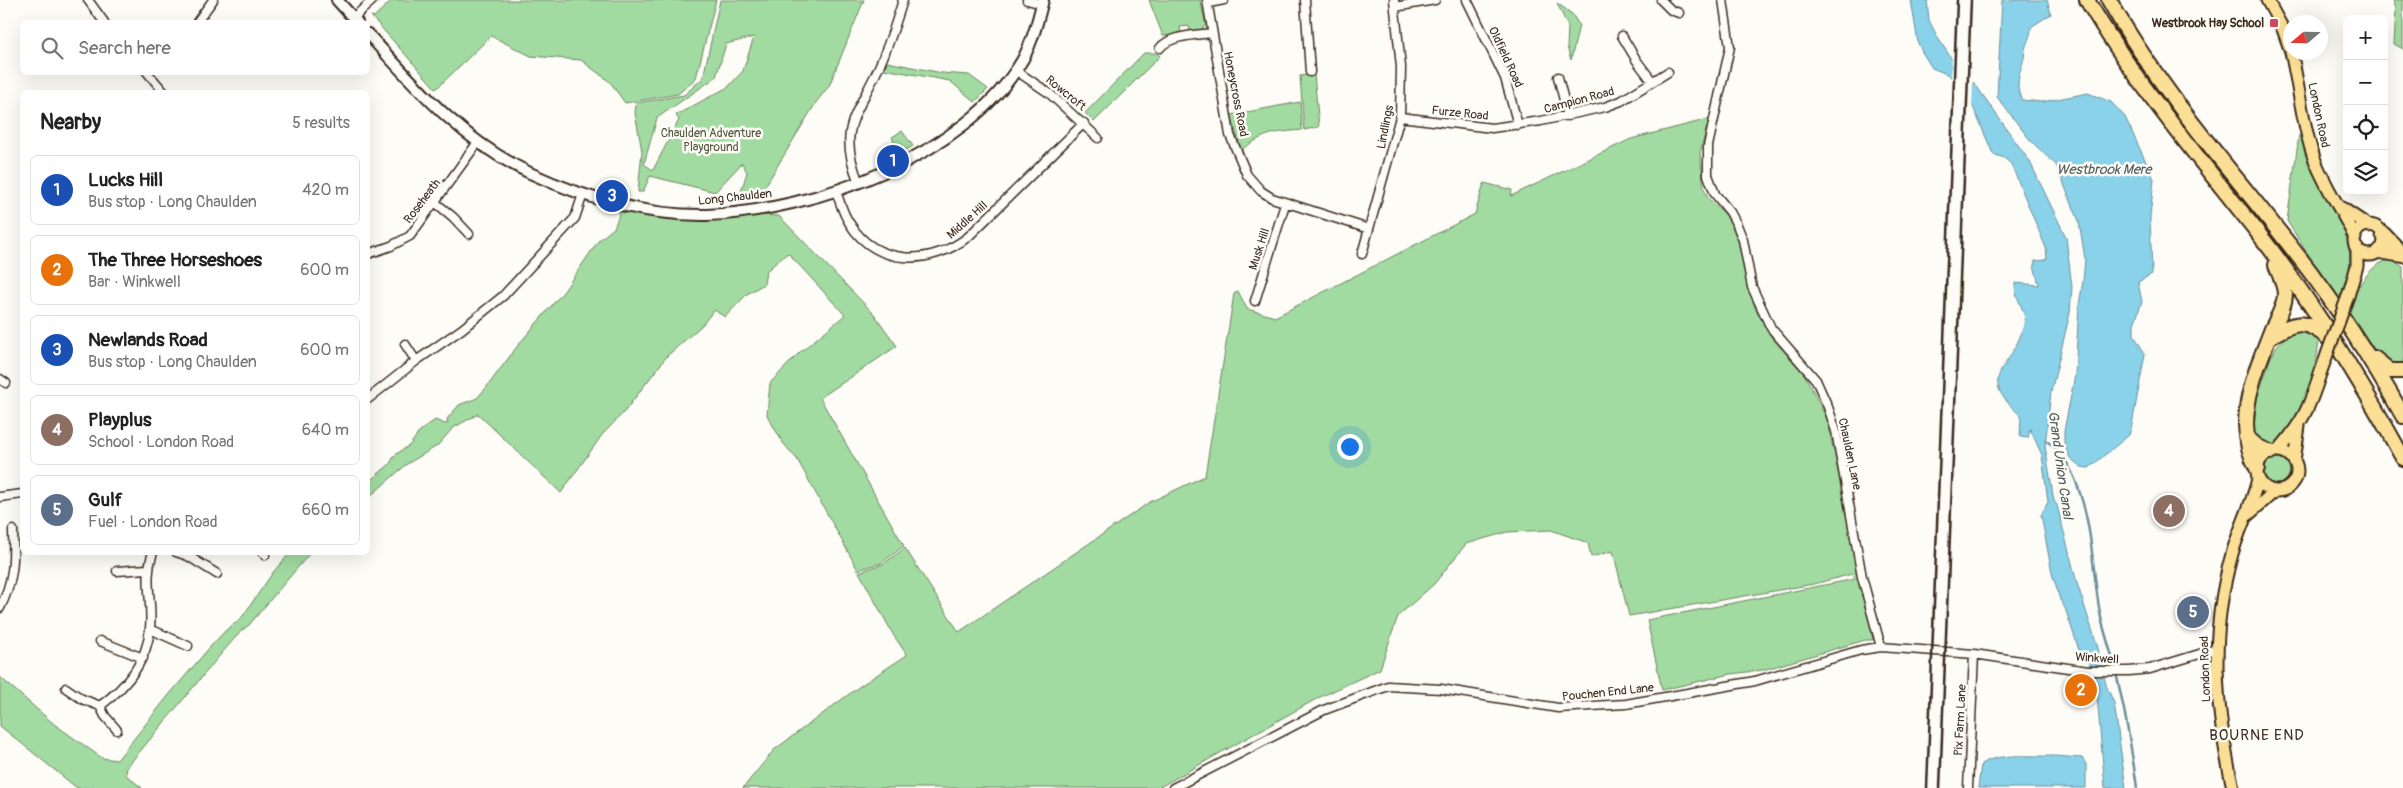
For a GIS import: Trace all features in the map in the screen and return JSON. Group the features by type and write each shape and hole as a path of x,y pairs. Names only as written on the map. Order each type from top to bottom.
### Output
{"highway":[{"path":"2087,0 2135,76 2268,247 2342,351 2403,458"},
{"path":"2109,0 2128,34 2156,74 2303,263 2362,344 2382,366 2390,370 2403,371"},
{"path":"2383,234 2403,255"},
{"path":"2257,474 2250,456 2246,437 2245,418 2247,404 2269,337 2284,304 2285,292 2268,247"},
{"path":"2376,252 2403,255"},
{"path":"2269,337 2287,326 2304,324 2316,328 2342,351"},
{"path":"2362,344 2403,416"},
{"path":"2246,437 2258,447 2274,451"}],"main road":[{"path":"2268,0 2283,29"},
{"name":"London Road","path":"2293,60 2313,154 2356,243"},
{"name":"London Road","path":"2340,207 2369,226"},
{"path":"2275,491 2265,487 2257,474 2261,458 2274,451 2299,426 2313,398 2354,282 2384,243 2383,234 2377,228 2369,226 2360,229 2356,243 2354,282"},
{"path":"2356,243 2364,254 2376,252"},
{"path":"2294,461 2299,426"},
{"path":"2242,521 2275,491 2287,488 2296,479 2297,467 2294,461 2290,456 2274,451"},
{"name":"London Road","path":"2233,788 2223,736 2216,649 2218,621 2225,585 2257,474"}],"street":[{"path":"88,0 103,20"},
{"path":"198,20 213,0"},
{"path":"337,0 355,20 373,0"},
{"path":"859,184 848,145 850,123 878,70 903,0"},
{"path":"1027,0 1043,2"},
{"path":"1208,2 1224,0"},
{"path":"1305,0 1310,72"},
{"path":"1394,4 1435,0"},
{"name":"Oldfield Road","path":"1467,0 1506,78 1518,125"},
{"path":"1661,0 1671,10 1679,13"},
{"name":"Chaulden Lane","path":"1723,0 1730,47 1708,146 1708,175 1715,194 1730,212 1737,225 1743,240 1752,287 1771,328 1816,380 1828,408 1836,431 1862,578 1881,647"},
{"name":"Long Chaulden","path":"370,36 424,97 478,142 528,172 583,194 642,209 707,214 770,207 836,191 859,184 920,153 961,126 997,94 1016,70 1030,44 1043,2"},
{"name":"Honeycross Road","path":"1208,2 1230,135 1242,166 1261,191 1286,204 1369,229"},
{"name":"Lindlings","path":"1362,254 1400,117 1401,67 1394,4"},
{"path":"1160,48 1163,44 1175,39 1212,33"},
{"path":"1622,36 1652,81"},
{"name":"Rowcroft","path":"1016,70 1049,93 1084,123 1098,138"},
{"name":"Campion Road","path":"1518,125 1568,116 1621,101 1668,72"},
{"path":"149,75 162,90"},
{"path":"152,79 155,75"},
{"path":"1558,77 1568,116"},
{"name":"Furze Road","path":"1400,117 1492,128 1518,125"},
{"name":"Middle Hill","path":"836,191 850,224 869,244 896,256 922,258 936,255 950,250 969,236 1084,123"},
{"name":"Roseheath","path":"370,253 391,246 410,236 436,203 478,142"},
{"path":"370,397 416,361 440,346 502,296 575,218 583,194"},
{"path":"436,203 453,216 469,234"},
{"name":"Musk Hill","path":"1255,301 1286,204"},
{"path":"404,344 416,361"},
{"path":"0,497 20,494"},
{"path":"0,608 10,587 14,554 13,530"},
{"path":"100,706 127,683 143,658 150,629 147,569 152,555"},
{"path":"185,555 217,574"},
{"path":"117,571 147,569"},
{"path":"150,629 188,646"},
{"path":"100,641 143,658"},
{"name":"Pouchen End Lane","path":"1173,788 1324,710 1388,686 1441,689 1558,708 1626,704 1755,681 1861,650 1881,647 1974,654"},
{"name":"Winkwell","path":"1974,654 2088,670 2105,669 2121,671 2150,669 2216,649"},
{"name":"Pix Farm Lane","path":"1968,788 1974,654"},
{"path":"66,688 82,699 100,706 105,716 117,730"}],"green space":[{"path":"392,0 716,0 696,78 678,94 625,103 610,82 581,60 531,56 491,36 436,89 371,16 374,17"},
{"name":"Chaulden Adventure Playground","path":"720,0 864,0 829,86 817,101 759,199 738,202 747,172 742,163 715,192 650,176 643,192 638,192 642,151 635,113 636,103 684,95 703,78","holes":["754,37 743,71 728,87 676,115 679,120 653,170 644,164 657,118 716,77 726,44"]},
{"path":"1149,0 1200,0 1206,25 1200,31 1190,32 1189,26 1180,27 1181,33 1163,36"},
{"path":"2393,0 2403,0 2403,49 2394,44 2396,9"},
{"path":"1557,3 1572,14 1579,25 1571,60 1567,47 1568,27"},
{"path":"1144,53 1157,53 1160,56 1094,122 1085,113"},
{"path":"887,62 942,73 969,75 988,89 975,102 950,81 884,69"},
{"path":"1314,74 1319,127 1304,130 1300,76"},
{"path":"1300,102 1302,130 1270,134 1241,150 1231,115"},
{"path":"1709,119 1700,153 1704,188 1708,198 1725,214 1734,230 1743,255 1748,286 1756,310 1772,338 1805,375 1827,419 1873,640 1865,640 1763,670 1731,674 1662,690 1647,620 1855,579 1852,574 1814,584 1629,616 1613,551 1591,557 1588,543 1551,530 1507,532 1466,544 1434,584 1398,616 1380,669 1318,698 1158,788 743,788 774,750 860,686 907,655 894,636 859,572 883,564 905,548 959,632 1150,502 1205,476 1234,294 1238,291 1247,309 1275,317 1475,214 1484,183 1512,190 1511,196 1631,139"},
{"path":"902,131 913,146 899,154 892,137"},
{"path":"2299,135 2324,182 2341,221 2350,256 2349,269 2359,286 2372,269 2383,262 2390,261 2403,267 2403,365 2391,365 2378,354 2325,281 2287,221"},
{"path":"621,209 779,216 874,314 897,346 820,398 904,546 881,563 858,570 797,459 783,443 767,415 770,383 799,353 845,315 788,253 766,271 764,284 747,294 725,317 714,310 702,325 667,356 625,411 602,435 561,493 478,414 453,428 437,446 407,464 370,496 370,480 389,465 395,455 410,445 420,431 435,420 445,424 448,423 447,419 459,405 477,398 564,291 599,240 614,228"},
{"path":"2307,330 2319,341 2316,362 2300,414 2277,445 2264,445 2256,437 2254,426 2257,398 2271,357 2277,346 2290,332"},
{"path":"2277,458 2286,462 2290,471 2286,480 2277,484 2268,480 2264,471 2268,462"},
{"path":"288,555 308,555 249,625 241,631 221,654 127,767 126,775 142,788 77,788 0,726 0,677 54,724 102,758 117,760 210,647 226,630 240,620 274,571"}],"water":[{"path":"1911,0 1927,0 1929,20 1938,38 1951,58 1975,84 2030,162 2066,237 2072,287 2070,313 2051,392 2045,446 2054,501 2057,505 2077,583 2098,648 2106,685 2114,703 2126,788 2105,788 2096,684 2091,665 2081,656 2065,608 2060,600 2052,573 2041,515 2048,502 2042,455 2030,429 2028,438 2020,437 2021,416 2000,392 1998,383 1999,375 2015,348 2025,322 2016,293 2015,283 2039,285 2034,265 2035,261 2047,258 2046,248 2011,164 2004,158 1993,154 1971,102 1949,75 1932,68 1922,52 1918,43"},
{"name":"Westbrook Mere","path":"2002,0 2047,0 2051,14 2031,27 2018,79 2018,90 2022,100 2042,102 2088,93 2111,102 2125,117 2154,179 2150,217 2152,274 2138,282 2142,302 2134,324 2134,335 2145,354 2132,425 2129,435 2089,468 2081,467 2070,458 2064,444 2064,431 2075,375 2079,305 2085,259 2079,221 2056,165 2030,140 1997,97"},
{"path":"2006,756 2082,758 2086,764 2086,788 1978,788 1981,764 1989,760"}],"pier":[{"path":"1952,54 1973,79 1972,110 1951,82"}],"waterway":[{"name":"Grand Union Canal","path":"2045,440 2058,451 2069,466 2080,492 2086,514 2100,613 2123,705 2137,788"}],"railway":[{"path":"1927,788 1957,0"},
{"path":"1940,788 1971,0"}],"place":[{"name":"Westbrook Hay School","path":"2274,23"},
{"name":"Lucks Hill","path":"893,161"},
{"name":"Newlands Road","path":"612,196"},
{"name":"Playplus","path":"2169,511"},
{"name":"Gulf","path":"2193,612"},
{"name":"The Three Horseshoes","path":"2081,690"}],"district":[{"name":"BOURNE END","path":"2257,735"}]}
